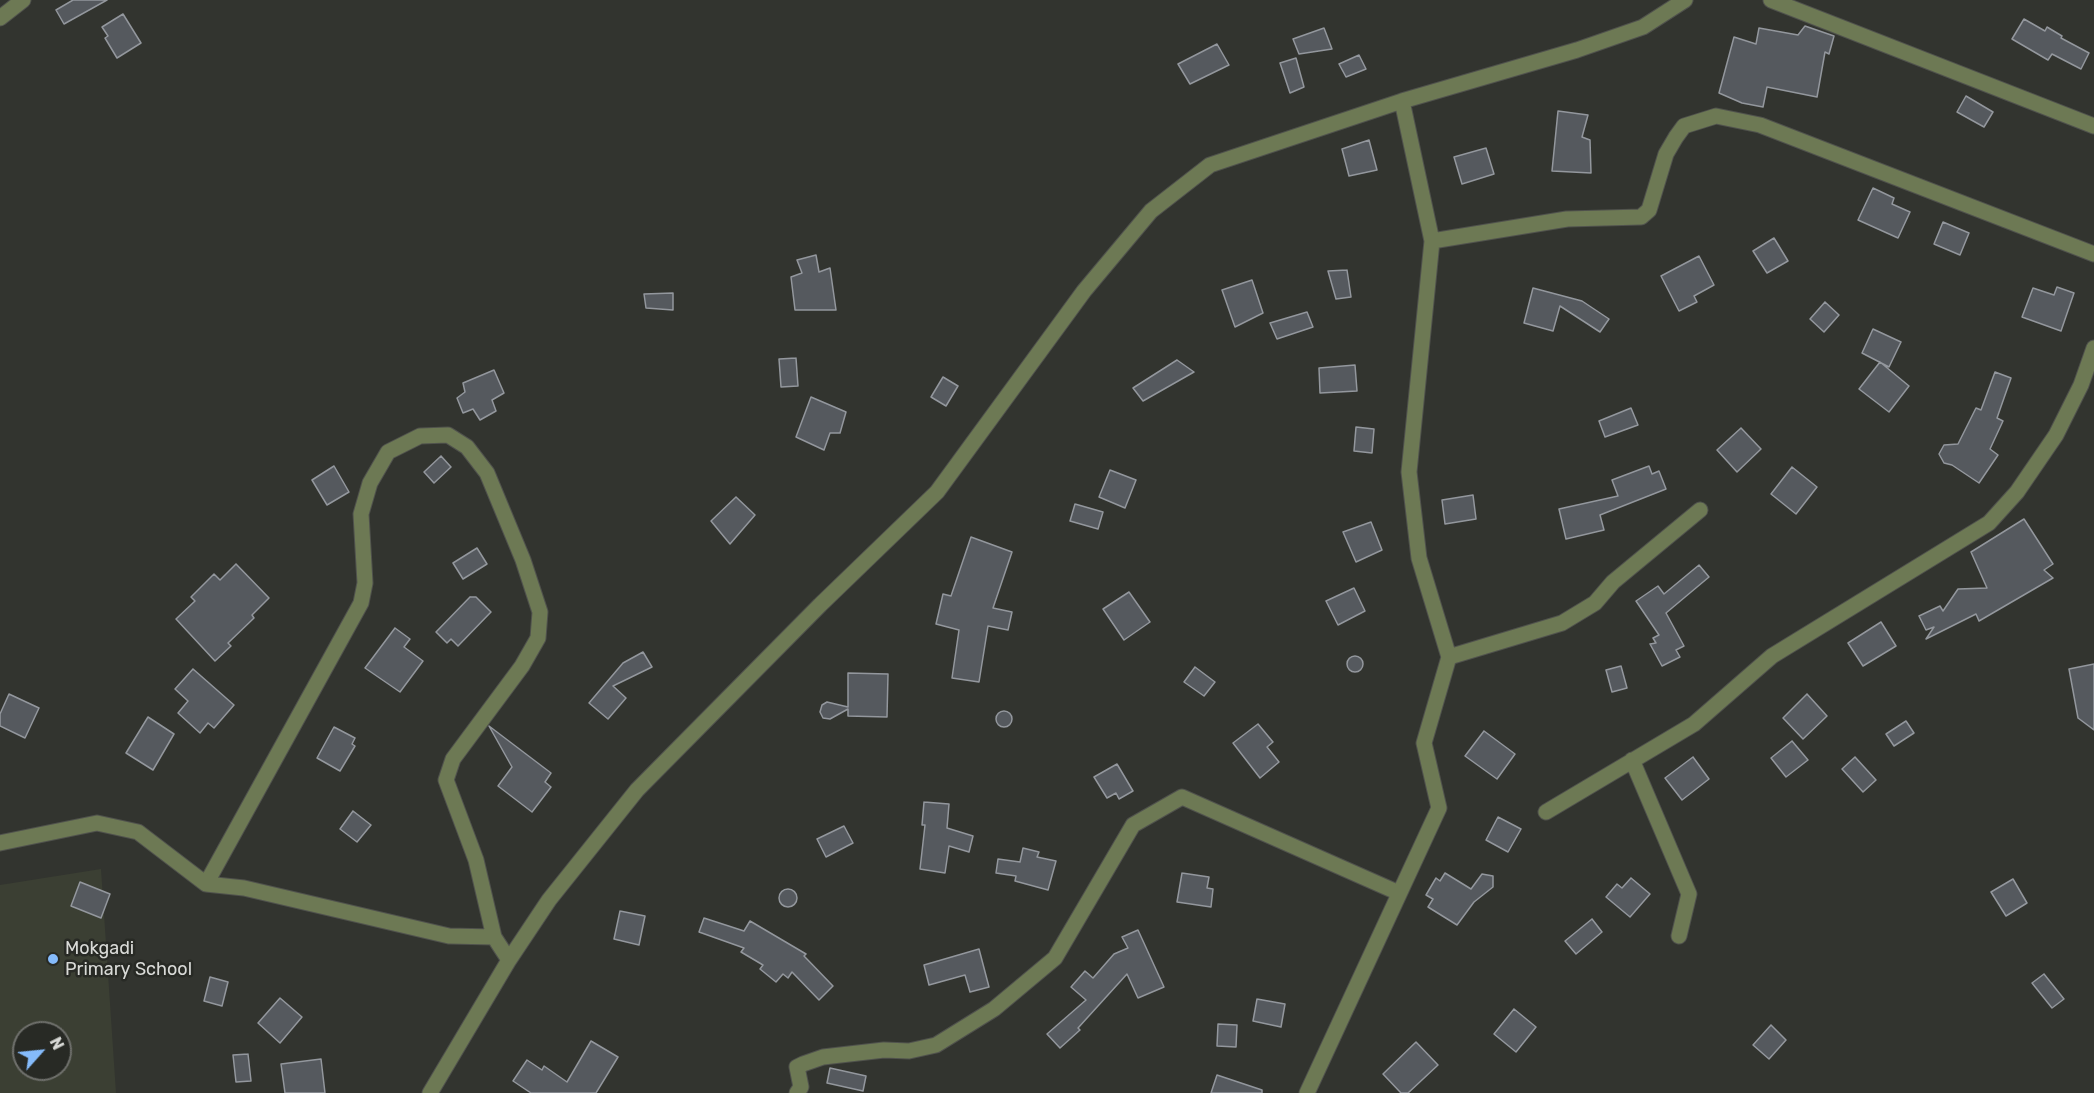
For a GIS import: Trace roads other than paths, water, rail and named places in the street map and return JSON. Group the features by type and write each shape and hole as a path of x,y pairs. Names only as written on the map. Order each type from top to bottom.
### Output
{"street":[{"path":"0,18 22,0"},
{"path":"430,1093 509,960 549,900 637,790 820,605 936,492 1084,291 1151,211 1210,165 1402,101 1643,27 1685,0"},
{"path":"1771,0 2094,126"},
{"path":"1307,1093 1439,808 1424,743 1449,657 1419,558 1409,472 1432,241 1402,101"},
{"path":"1432,241 1567,219 1637,219 1649,210 1666,154 1684,126 1716,116 1760,125 2094,254"},
{"path":"1546,812 1694,724 1773,656 1989,523 2017,492 2056,435 2080,386 2094,348"},
{"path":"206,884 361,603 365,583 361,514 370,483 388,452 420,436 448,435 467,447 487,473 523,560 540,612 538,638 522,666 453,759 446,780 476,860 494,938 509,960"},
{"path":"1449,657 1562,622 1595,603 1613,582 1700,510"},
{"path":"1632,760 1689,894 1679,936"},
{"path":"797,1093 801,1087 797,1067 803,1064 823,1057 884,1050 909,1051 936,1045 994,1010 1055,958 1133,825 1182,797 1399,893"},
{"path":"0,843 97,823 138,832 206,884 244,888 449,936 494,938"}],"place":[{"name":"Mokgadi Primary School","path":"53,959"}]}
